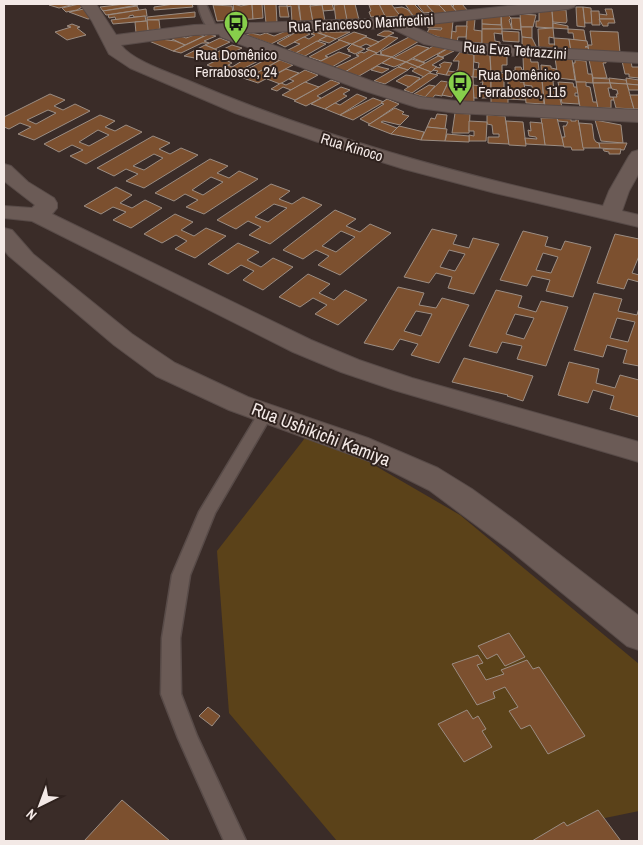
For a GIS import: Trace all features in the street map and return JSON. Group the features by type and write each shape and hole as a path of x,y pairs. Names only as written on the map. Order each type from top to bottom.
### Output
{"street":[{"name":"Rua Kinoco","path":"88,4 112,41 115,50 122,56 212,97 276,122 365,151 442,173 639,222"},
{"name":"Rua Francesco Manfredini","path":"214,29 395,23 568,4"},
{"name":"Rua Eva Tetrazzini","path":"395,23 416,35 479,50 639,58"},
{"path":"112,41 176,31 214,29 368,86 419,102 466,107 639,116"},
{"path":"610,215 619,190 639,156"},
{"path":"4,170 21,186 46,203 46,208 37,215"},
{"path":"4,212 37,215 302,346 350,366 403,384 639,452"},
{"name":"Rua Ushikichi Kamiya","path":"4,235 21,255 127,343 180,378 216,394 408,466 453,491 532,550 639,636"}],"lane":[{"path":"202,4 203,10 214,29"},
{"path":"235,841 188,738 171,694 171,638 181,576 207,512 266,413"}],"shaded area":[{"path":"312,429 460,515 639,664 639,811 571,825 578,841 337,841 229,713 217,551"}],"building":[{"path":"75,4 59,8 49,5"},
{"path":"79,4 82,7 77,10 66,12 62,8"},
{"path":"125,4 138,5 103,11 100,7"},
{"path":"192,4 193,7 154,10 154,7"},
{"path":"233,4 241,6 252,4 253,19 235,20"},
{"path":"252,4 262,4 263,18 253,19"},
{"path":"264,4 276,4 277,23 266,23"},
{"path":"287,4 298,4 301,22 292,22 291,6 287,7"},
{"path":"299,4 310,4 313,22 301,22"},
{"path":"322,4 332,4 334,10 323,11"},
{"path":"343,4 355,4 359,20 347,20"},
{"path":"344,4 347,20 336,21 334,5"},
{"path":"379,4 391,4 401,16 385,17"},
{"path":"379,4 385,16 371,17 369,5"},
{"path":"405,4 414,4 425,15 414,17"},
{"path":"417,4 426,4 433,12 424,13"},
{"path":"426,4 440,5 446,13 435,14"},
{"path":"438,4 450,4 457,12 447,13"},
{"path":"452,4 462,4 468,11 457,12"},
{"path":"213,5 232,6 234,20 217,21"},
{"path":"322,5 325,21 313,22 310,6"},
{"path":"137,6 139,10 106,15 103,11"},
{"path":"279,6 287,6 289,17 280,17"},
{"path":"402,7 407,9 414,17 402,18 394,8"},
{"path":"576,7 583,7 585,27 577,26"},
{"path":"583,7 591,8 592,23 585,23"},
{"path":"84,9 92,18 88,19 69,12"},
{"path":"146,9 147,16 134,17 133,15 129,16 129,18 116,20 115,17 109,18 108,15"},
{"path":"605,9 612,9 614,19 599,19 599,14 607,15"},
{"path":"539,10 552,10 553,28 536,27 536,21 539,21"},
{"path":"552,10 566,10 566,23 553,22"},
{"path":"591,11 599,11 600,25 592,25"},
{"path":"195,12 195,17 147,20 147,17"},
{"path":"511,14 509,20 512,29 502,29 501,15"},
{"path":"520,14 536,15 533,27 521,27"},
{"path":"501,15 501,25 482,24 482,18"},
{"path":"145,16 146,21 113,24 111,20"},
{"path":"511,18 520,18 521,30 512,29"},
{"path":"475,19 474,30 482,31 482,43 466,42 467,20"},
{"path":"599,19 614,19 615,23 608,23 608,26 603,26"},
{"path":"147,20 159,20 160,29 148,31"},
{"path":"147,21 148,31 136,33 135,22"},
{"path":"453,21 451,41 427,33 429,29 441,30 442,28 428,28 428,24"},
{"path":"553,23 568,26 568,29 553,28"},
{"path":"72,24 80,27 77,28 86,35 67,40 55,32 71,27 67,26"},
{"path":"482,24 501,25 502,29 482,29"},
{"path":"456,26 467,26 466,37 458,37 457,43 451,41 452,31 456,32"},
{"path":"521,27 532,27 532,38 522,37"},
{"path":"553,28 554,38 549,37 549,44 555,44 555,50 539,49 538,29"},
{"path":"308,29 321,29 320,32 350,32 336,39"},
{"path":"482,29 502,29 502,34 494,33 495,41 500,42 500,47 482,46"},
{"path":"568,29 584,30 586,41 574,40 573,33 568,33"},
{"path":"300,30 310,34 285,47 277,43"},
{"path":"286,31 293,33 271,44 246,35 266,33 274,36"},
{"path":"384,31 394,33 386,37 377,35"},
{"path":"502,31 519,32 519,42 503,41"},
{"path":"590,31 618,32 620,53 589,52 588,45 592,45"},
{"path":"315,32 327,36 296,53 288,50 300,44 294,42 304,37 309,39 315,35 311,34"},
{"path":"354,32 367,36 352,44 338,40"},
{"path":"197,34 204,36 185,45 170,38 180,36 186,38"},
{"path":"209,34 216,36 204,41 209,43 202,43 181,53 173,51"},
{"path":"327,36 336,39 329,43 319,40"},
{"path":"389,36 398,38 377,53 366,49"},
{"path":"366,37 379,42 371,46 366,44 360,47 352,44"},
{"path":"409,37 421,40 392,57 380,54 382,53 380,52"},
{"path":"522,37 532,38 537,48 522,47"},
{"path":"220,38 230,42 215,49 205,45"},
{"path":"554,38 569,39 571,51 555,50"},
{"path":"161,39 185,45 173,51 149,41"},
{"path":"569,39 587,41 588,46 585,47 588,47 589,52 571,51"},
{"path":"340,40 350,44 325,56 328,57 321,61 309,57"},
{"path":"317,41 326,44 305,56 296,53"},
{"path":"352,44 365,49 355,54 347,49"},
{"path":"205,45 217,50 199,55 203,57 200,59 184,56"},
{"path":"232,45 242,48 218,60 209,56"},
{"path":"417,45 429,48 406,62 393,58"},
{"path":"435,45 446,49 423,62 413,58"},
{"path":"447,49 454,51 442,57 437,55"},
{"path":"369,50 377,53 345,72 334,68 359,56 356,55 361,52 364,53"},
{"path":"339,52 351,56 332,67 319,62"},
{"path":"460,52 474,55 473,77 446,75 448,71 456,72 458,69 459,61 453,61"},
{"path":"474,53 490,55 491,78 473,77 474,69 478,70 479,63 474,62"},
{"path":"375,54 392,57 359,76 345,72"},
{"path":"252,55 262,59 231,75 219,70 228,65 232,67"},
{"path":"490,55 507,56 507,65 502,65 502,72 491,71"},
{"path":"268,56 280,60 255,74 248,73 252,75 246,79 233,73 243,69 246,70 263,61 260,60"},
{"path":"438,56 444,58 432,65 437,67 431,72 418,67"},
{"path":"392,57 406,62 394,67 382,63"},
{"path":"523,57 530,57 531,62 538,62 539,70 536,70 536,76 542,77 542,80 524,80"},
{"path":"221,58 232,63 219,70 207,65"},
{"path":"555,58 572,59 575,80 558,78"},
{"path":"412,59 425,63 418,67 406,62"},
{"path":"280,60 293,65 258,83 246,79"},
{"path":"575,60 586,61 588,74 592,74 593,83 576,82 573,63 575,63"},
{"path":"589,60 606,61 606,63 603,63 607,78 593,78"},
{"path":"622,61 631,61 632,67 639,67 639,78 629,77 629,74 625,74"},
{"path":"406,62 418,67 416,69 411,67 408,70 398,67"},
{"path":"444,62 452,63 446,75 436,73 438,71 433,70 436,67 440,68 441,66 439,65"},
{"path":"541,65 551,66 551,68 556,69 557,74 551,73 552,77 558,77 558,81 542,80"},
{"path":"377,66 389,69 382,73 371,70"},
{"path":"398,67 408,70 385,84 374,81"},
{"path":"418,67 431,72 424,77 412,71"},
{"path":"515,67 521,67 524,70 524,80 509,79 508,70 515,71"},
{"path":"286,69 299,73 280,84 267,79"},
{"path":"305,70 318,75 291,90 283,87 277,91 271,89 281,83 286,85 294,81 289,79"},
{"path":"491,71 507,74 508,79 491,78"},
{"path":"429,73 438,75 412,93 404,90"},
{"path":"406,75 420,78 409,87 396,81"},
{"path":"458,76 473,77 474,102 458,101 458,95 462,96 462,83 458,83"},
{"path":"480,78 491,78 491,98 474,98 473,85 482,86 483,82 480,82"},
{"path":"491,78 504,79 504,98 508,98 508,105 491,104"},
{"path":"593,78 610,79 610,83 593,83"},
{"path":"609,78 626,80 627,84 610,83"},
{"path":"626,78 639,80 639,85 627,84"},
{"path":"508,79 520,79 520,82 524,82 526,100 508,99"},
{"path":"331,80 340,83 317,96 321,98 306,106 294,101"},
{"path":"524,80 542,80 544,104 526,103 525,92 532,92 532,86 524,85"},
{"path":"542,80 553,81 554,91 558,91 562,107 545,107"},
{"path":"441,81 448,82 442,96 435,95 431,100 423,98"},
{"path":"449,81 457,85 452,97 442,95"},
{"path":"305,82 319,87 295,100 282,95"},
{"path":"558,82 573,83 574,87 577,87 578,93 575,93 575,96 578,96 579,104 562,103"},
{"path":"576,82 586,82 586,86 590,87 593,102 597,102 598,108 580,107"},
{"path":"593,83 610,83 611,88 608,88 610,97 613,97 614,100 611,100 611,108 598,108"},
{"path":"610,83 627,84 634,109 616,108 613,97 617,97 616,94 618,94 617,90 612,89"},
{"path":"627,84 639,85 639,90 629,90"},
{"path":"429,85 435,86 425,97 414,94"},
{"path":"341,87 350,90 343,94 347,96 325,109 311,104"},
{"path":"50,94 65,100 54,106 63,110 75,104 90,111 34,140 18,134 31,127 20,123 9,129 4,127 4,117","holes":["48,110 56,113 36,124 27,120"]},
{"path":"357,94 367,98 340,115 325,109 335,103 340,105"},
{"path":"630,95 639,95 639,109 634,109"},
{"path":"373,98 384,102 353,120 340,115"},
{"path":"387,99 399,104 370,124 360,119 384,104 381,103"},
{"path":"395,108 404,112 402,114 409,116 400,125 381,122 397,128 391,134 368,125"},
{"path":"455,113 470,114 469,133 452,133"},
{"path":"437,114 447,115 445,129 427,127 431,118 435,119"},
{"path":"100,115 115,121 105,127 115,131 126,125 142,132 86,164 70,156 83,150 72,145 59,152 44,144","holes":["98,130 109,135 89,146 79,142"]},
{"path":"487,115 505,116 509,144 488,143 488,137 499,137 499,134 493,134 492,125 487,124"},
{"path":"541,118 557,118 564,146 545,145"},
{"path":"557,118 571,119 571,121 578,119 584,150 572,150 571,147 564,147 562,137 565,137 563,126 566,126 568,122 558,121"},
{"path":"595,120 621,125 623,143 601,141"},
{"path":"469,121 487,122 486,141 469,141 469,135 474,136 474,131 469,131"},
{"path":"506,121 523,122 526,146 509,145"},
{"path":"530,122 542,123 545,145 526,144 525,138 537,139 536,137 529,136 528,130 531,131"},
{"path":"579,123 592,124 594,139 599,143 600,148 583,148"},
{"path":"399,126 424,132 421,140 391,134"},
{"path":"427,127 447,129 445,141 421,140"},
{"path":"447,134 469,136 469,142 445,141"},
{"path":"153,136 170,143 159,149 170,154 181,148 198,155 144,188 126,181 138,174 126,169 114,176 97,168","holes":["154,154 163,158 144,170 133,166"]},
{"path":"599,143 627,143 624,150 600,148"},
{"path":"603,149 621,149 620,154 609,154 609,152"},
{"path":"210,159 228,166 217,173 229,178 239,171 258,179 204,214 186,207 198,200 185,194 174,201 155,193","holes":["211,177 223,182 203,195 192,190"]},
{"path":"271,184 290,191 279,199 292,204 303,197 322,205 270,244 249,235 261,227 248,221 236,229 217,220","holes":["274,204 287,208 268,222 255,217"]},
{"path":"116,187 132,195 120,203 132,208 145,200 162,208 131,228 113,220 126,212 113,207 101,214 84,206"},
{"path":"335,210 356,219 346,226 360,232 370,224 391,233 340,275 318,265 329,256 316,250 303,259 283,250","holes":["341,231 355,237 336,252 322,246"]},
{"path":"175,214 193,222 181,230 194,236 206,228 226,236 195,258 175,249 187,241 176,235 162,243 144,234"},
{"path":"432,229 457,235 453,244 469,248 473,238 499,244 474,294 448,288 452,277 436,273 429,283 404,277","holes":["449,250 465,254 455,271 440,267"]},
{"path":"523,231 548,237 545,246 561,250 565,241 591,247 573,297 546,291 550,280 532,276 527,286 500,280","holes":["543,253 558,257 551,273 536,270"]},
{"path":"615,234 639,239 639,256 632,273 639,275 639,282 628,279 624,289 597,283"},
{"path":"238,243 259,252 247,260 261,267 273,258 293,267 263,290 243,280 254,271 241,265 228,274 208,264"},
{"path":"308,274 330,284 319,293 334,300 345,290 367,300 338,325 315,314 327,305 313,298 300,307 279,297"},
{"path":"398,287 424,293 419,305 436,308 442,298 469,305 439,363 411,355 418,344 400,339 393,350 364,343","holes":["416,311 432,314 421,336 404,331"]},
{"path":"496,290 522,296 518,307 536,312 541,301 568,307 546,366 517,359 522,346 502,342 497,353 469,346","holes":["515,314 534,318 524,339 506,334"]},
{"path":"594,293 622,299 618,311 637,315 639,308 639,366 623,363 627,350 607,345 603,357 574,350","holes":["617,318 635,322 628,342 610,338"]},
{"path":"464,358 533,376 523,401 508,395 452,382"},
{"path":"569,362 599,369 596,383 615,388 620,375 639,380 639,417 610,409 614,396 593,390 588,403 558,395"},
{"path":"509,633 525,657 505,666 497,654 487,659 478,646"},
{"path":"478,655 483,663 477,665 486,680 504,674 501,670 527,660 533,669 539,667 585,736 548,754 530,725 521,729 509,711 518,707 505,687 493,692 495,698 477,705 452,664"},
{"path":"208,707 220,716 212,726 199,716"},
{"path":"467,710 473,719 478,716 486,729 482,731 492,747 464,762 438,724"},
{"path":"122,800 170,841 84,841"},
{"path":"598,810 621,841 532,841 564,822 567,826"}],"place":[{"name":"Rua Domênico Ferrabosco, 24","path":"236,44"},
{"name":"Rua Domênico Ferrabosco, 115","path":"460,104"}]}
